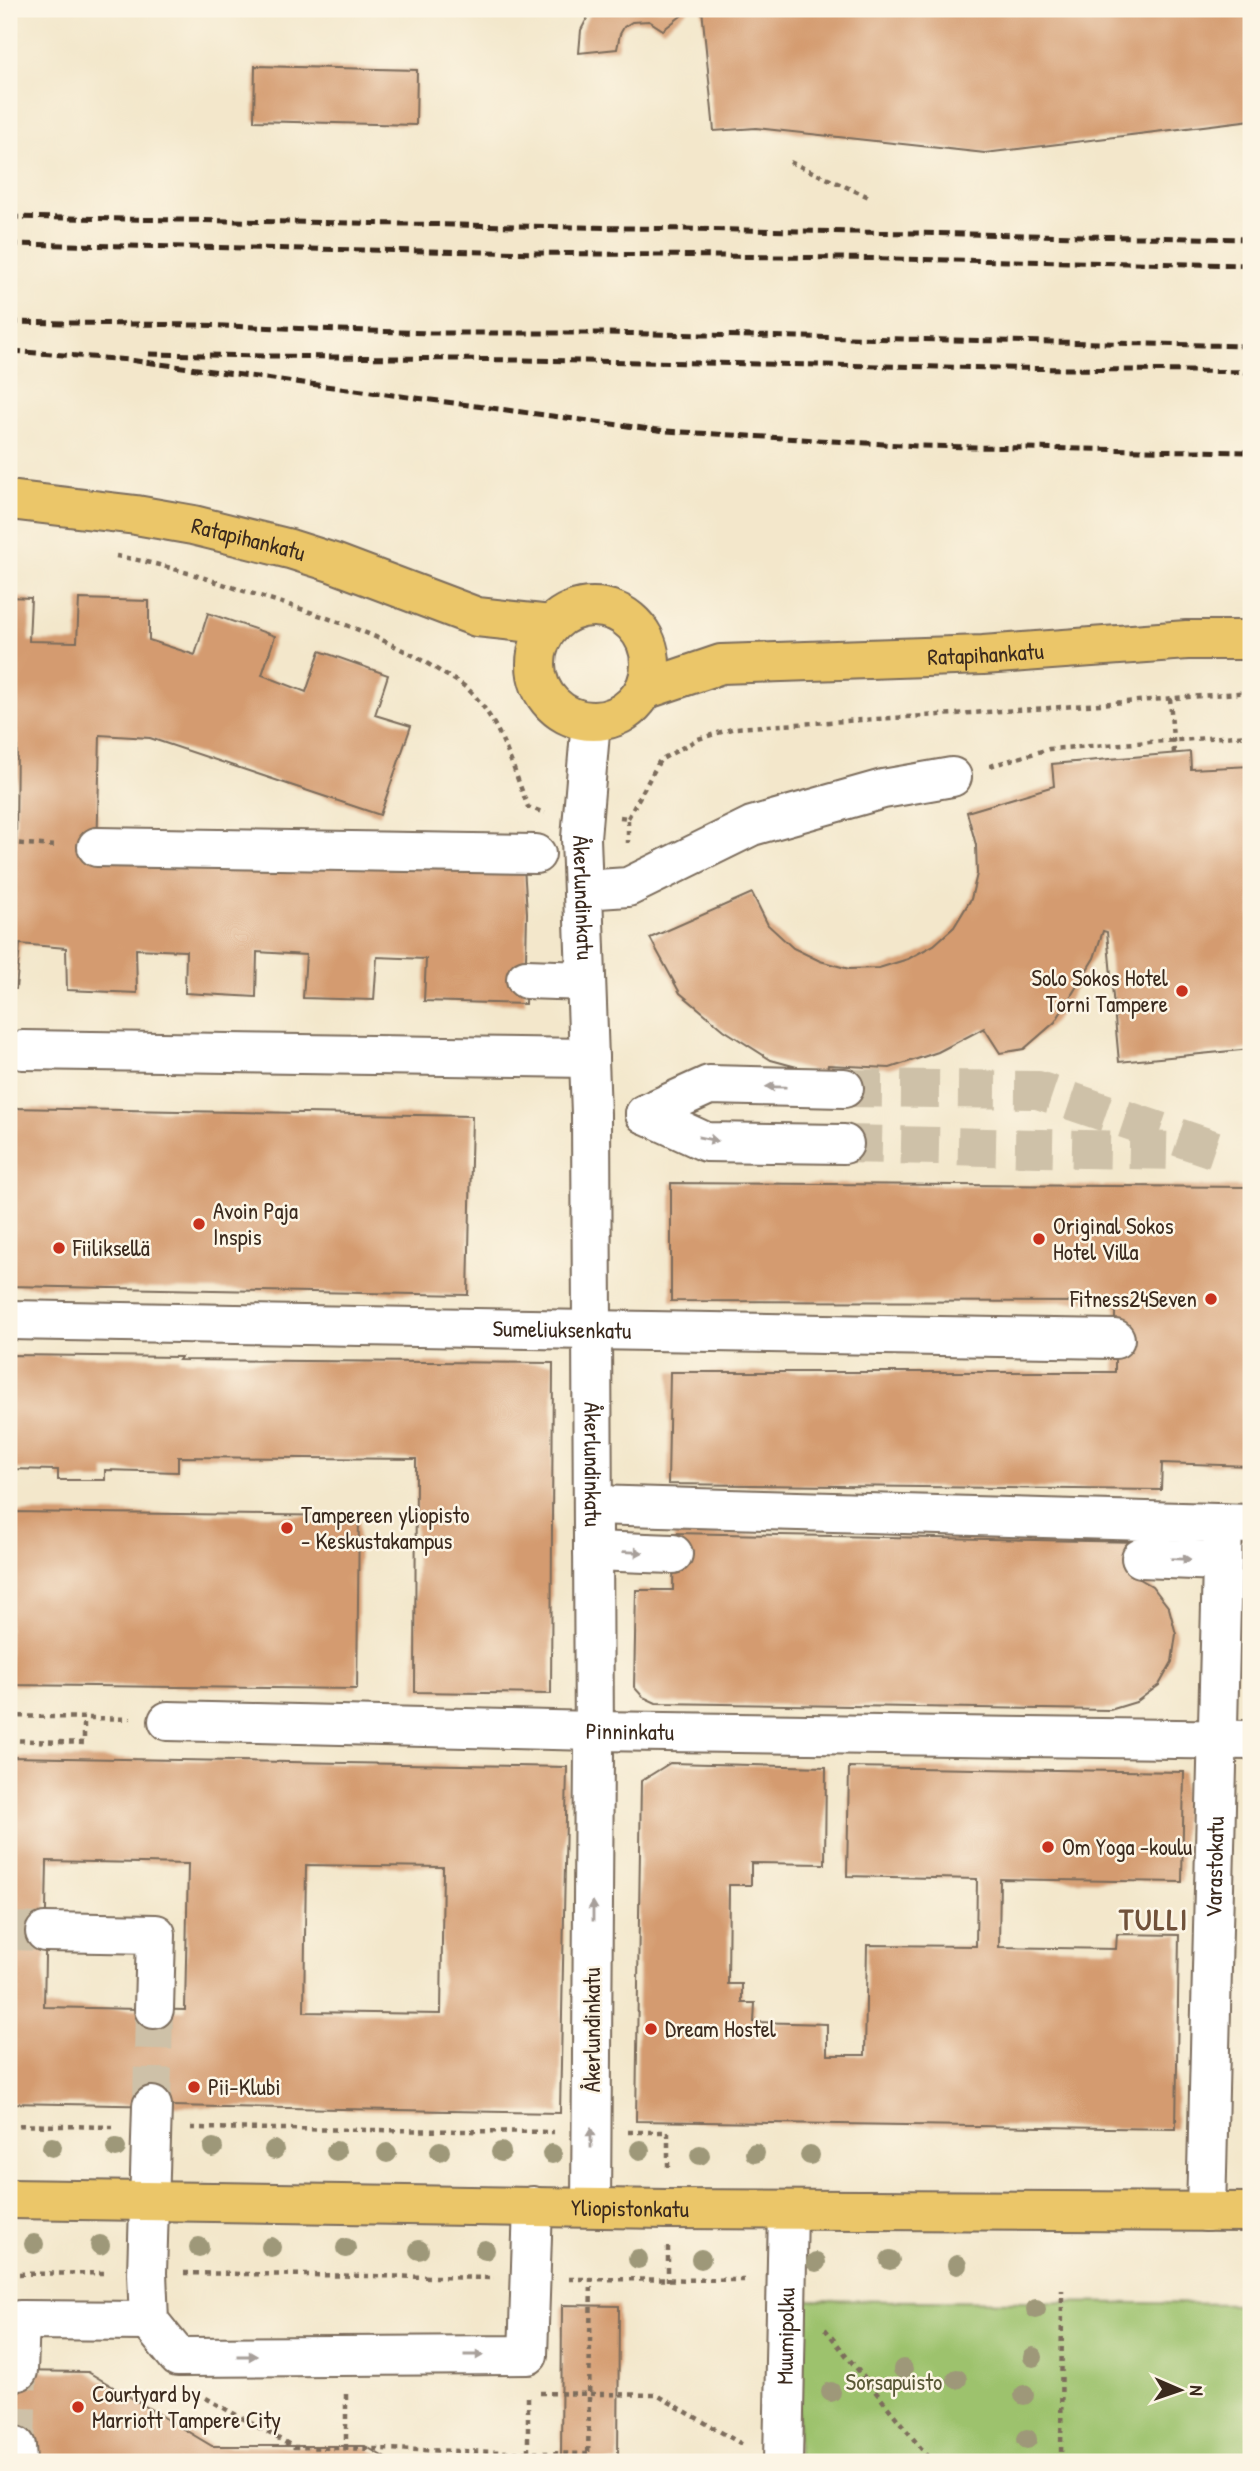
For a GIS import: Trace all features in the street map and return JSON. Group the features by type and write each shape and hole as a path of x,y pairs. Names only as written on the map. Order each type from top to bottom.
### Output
{"main road":[{"name":"Ratapihankatu","path":"9,500 159,519 290,549 477,617 551,625"},
{"path":"604,608 629,620 646,643 650,658 644,690 627,710 604,720 575,718 554,705 540,685 537,653 542,638 551,625 575,610 604,608"},
{"name":"Ratapihankatu","path":"477,617 537,670"},
{"name":"Ratapihankatu","path":"644,690 722,664 983,655 1186,640 1251,640"},
{"name":"Ratapihankatu","path":"646,643 722,664"},
{"name":"Yliopistonkatu","path":"9,2199 789,2210 1251,2212"}],"street":[{"name":"Åkerlundinkatu","path":"591,721 582,816 589,1058 592,1330 594,1731 591,2207"},
{"path":"583,890 628,887 752,826 883,789 952,776"},
{"path":"97,847 536,854"},
{"path":"526,979 586,981"},
{"path":"23,1050 589,1058"},
{"path":"844,1088 709,1085 645,1114 706,1142 844,1144"},
{"name":"Sumeliuksenkatu","path":"9,1320 1115,1339"},
{"path":"593,1505 1237,1524"},
{"name":"Varastokatu","path":"1206,2212 1213,1908 1234,1740 1222,1561 1237,1524"},
{"path":"593,1551 673,1554"},
{"path":"1141,1558 1222,1561"},
{"name":"Pinninkatu","path":"169,1721 594,1731 1234,1740"},
{"path":"45,1932 156,1934 155,2009"},
{"path":"151,2116 147,2273 149,2321 178,2357 528,2355 533,2206"},
{"name":"Muumipolku","path":"767,2456 786,2280 789,2210"},
{"path":"18,2371 20,2320 149,2321"}],"path":[{"path":"790,162 869,197"},
{"path":"111,555 151,561 310,611 393,644 424,661 473,693 497,728 528,807 545,814 582,816"},
{"path":"628,818 660,760 698,739 735,727 1251,692"},
{"path":"1170,698 1174,753"},
{"path":"952,776 1049,750 1251,735"},
{"path":"9,843 16,844"},
{"path":"9,1716 169,1721"},
{"path":"9,1740 83,1743 84,1718"},
{"path":"9,2125 151,2116 591,2133"},
{"path":"9,2274 786,2280 932,2462"},
{"path":"588,2462 591,2279"},
{"path":"1061,2462 1062,2290"},
{"path":"178,2357 189,2389 294,2447 588,2454"},
{"path":"333,2391 346,2391 346,2449"},
{"path":"528,2452 528,2393 657,2395 767,2456"}],"green space":[{"name":"Sorsapuisto","path":"800,2300 1251,2304 1251,2462 797,2462"}],"building":[{"path":"592,9 690,9 663,30 649,21 632,22 624,27 620,34 617,49 579,53 581,30"},
{"path":"702,9 1251,9 1251,120 985,153 756,128 714,131"},
{"path":"255,66 417,70 416,125 254,121"},
{"path":"9,597 31,598 29,641 77,642 79,599 149,601 149,640 195,655 208,613 275,636 262,675 306,692 320,651 388,675 375,715 411,726 380,815 150,738 100,735 97,854 524,866 527,913 525,1004 424,1001 426,959 377,957 374,1000 303,998 306,955 257,952 256,997 185,993 186,951 136,949 137,993 67,990 66,948 20,944 16,989 9,989 9,850 14,851 16,844 17,734 9,734"},
{"path":"1190,752 1191,769 1251,766 1251,1049 1119,1062 1107,932 1103,931 1094,958 1055,1022 1024,1049 1000,1053 984,1028 938,1052 890,1068 828,1065 826,1075 771,1060 724,1030 680,993 650,938 752,893 768,925 793,948 820,961 849,969 879,968 908,959 934,945 954,927 971,899 977,874 976,845 967,812 1054,786 1052,764"},
{"path":"9,1108 472,1116 468,1295 9,1286"},
{"path":"671,1183 1251,1187 1251,1466 1162,1463 1161,1490 668,1484 670,1372 1115,1372 1115,1302 671,1301"},
{"path":"9,1355 181,1357 179,1360 553,1363 551,1694 415,1692 416,1459 178,1457 178,1472 105,1470 105,1480 58,1480 58,1470 9,1469"},
{"path":"9,1512 359,1516 357,1689 9,1685"},
{"path":"674,1533 1141,1542 1140,1579 1152,1586 1169,1608 1176,1634 1172,1662 1159,1685 1136,1702 1110,1710 656,1703 643,1697 634,1687 636,1590 673,1590"},
{"path":"9,1757 567,1767 560,2113 9,2103","holes":["47,1861 188,1864 185,2010 44,2007","306,1865 443,1867 441,2014 304,2012"]},
{"path":"670,1763 826,1767 825,1864 751,1863 751,1885 729,1885 728,1984 742,1984 742,2003 755,2003 754,2022 827,2024 827,2055 865,2055 867,1945 976,1946 977,1879 847,1876 849,1767 1184,1772 1182,1882 1000,1879 999,1947 1116,1949 1117,1934 1179,1935 1176,2129 636,2121 641,1781"},
{"path":"1251,2054 1251,2129 1248,2129"},
{"path":"562,2305 619,2306 618,2462 561,2462"},
{"name":"Courtyard by Marriott Tampere City","path":"9,2371 88,2372 212,2446 365,2446 392,2462 44,2462 9,2442"}],"tunnel":[{"path":"844,1088 1038,1090 1219,1151"},
{"path":"844,1144 1182,1151"},
{"path":"9,1931 45,1932"},
{"path":"152,2106 154,2009"},
{"path":"16,2446 18,2371"}],"railway":[{"path":"9,217 1251,239"},
{"path":"9,244 1251,265"},
{"path":"9,322 430,333 603,333 1251,346"},
{"path":"12,351 129,360 665,431 918,446 1251,452"},
{"path":"149,354 1251,372"}],"place":[{"name":"Solo Sokos Hotel Torni Tampere","path":"1182,991"},
{"name":"Avoin Paja Inspis","path":"199,1224"},
{"name":"Original Sokos Hotel Villa","path":"1039,1239"},
{"name":"Fiiliksellä","path":"59,1248"},
{"name":"Fitness24Seven","path":"1211,1299"},
{"name":"Tampereen yliopisto - Keskustakampus","path":"287,1528"},
{"name":"Om Yoga -koulu","path":"1048,1847"},
{"name":"Dream Hostel","path":"651,2029"},
{"name":"Pii-Klubi","path":"194,2087"},
{"name":"Courtyard by Marriott Tampere City","path":"78,2407"}],"district":[{"name":"TULLI","path":"1154,1920"}]}
